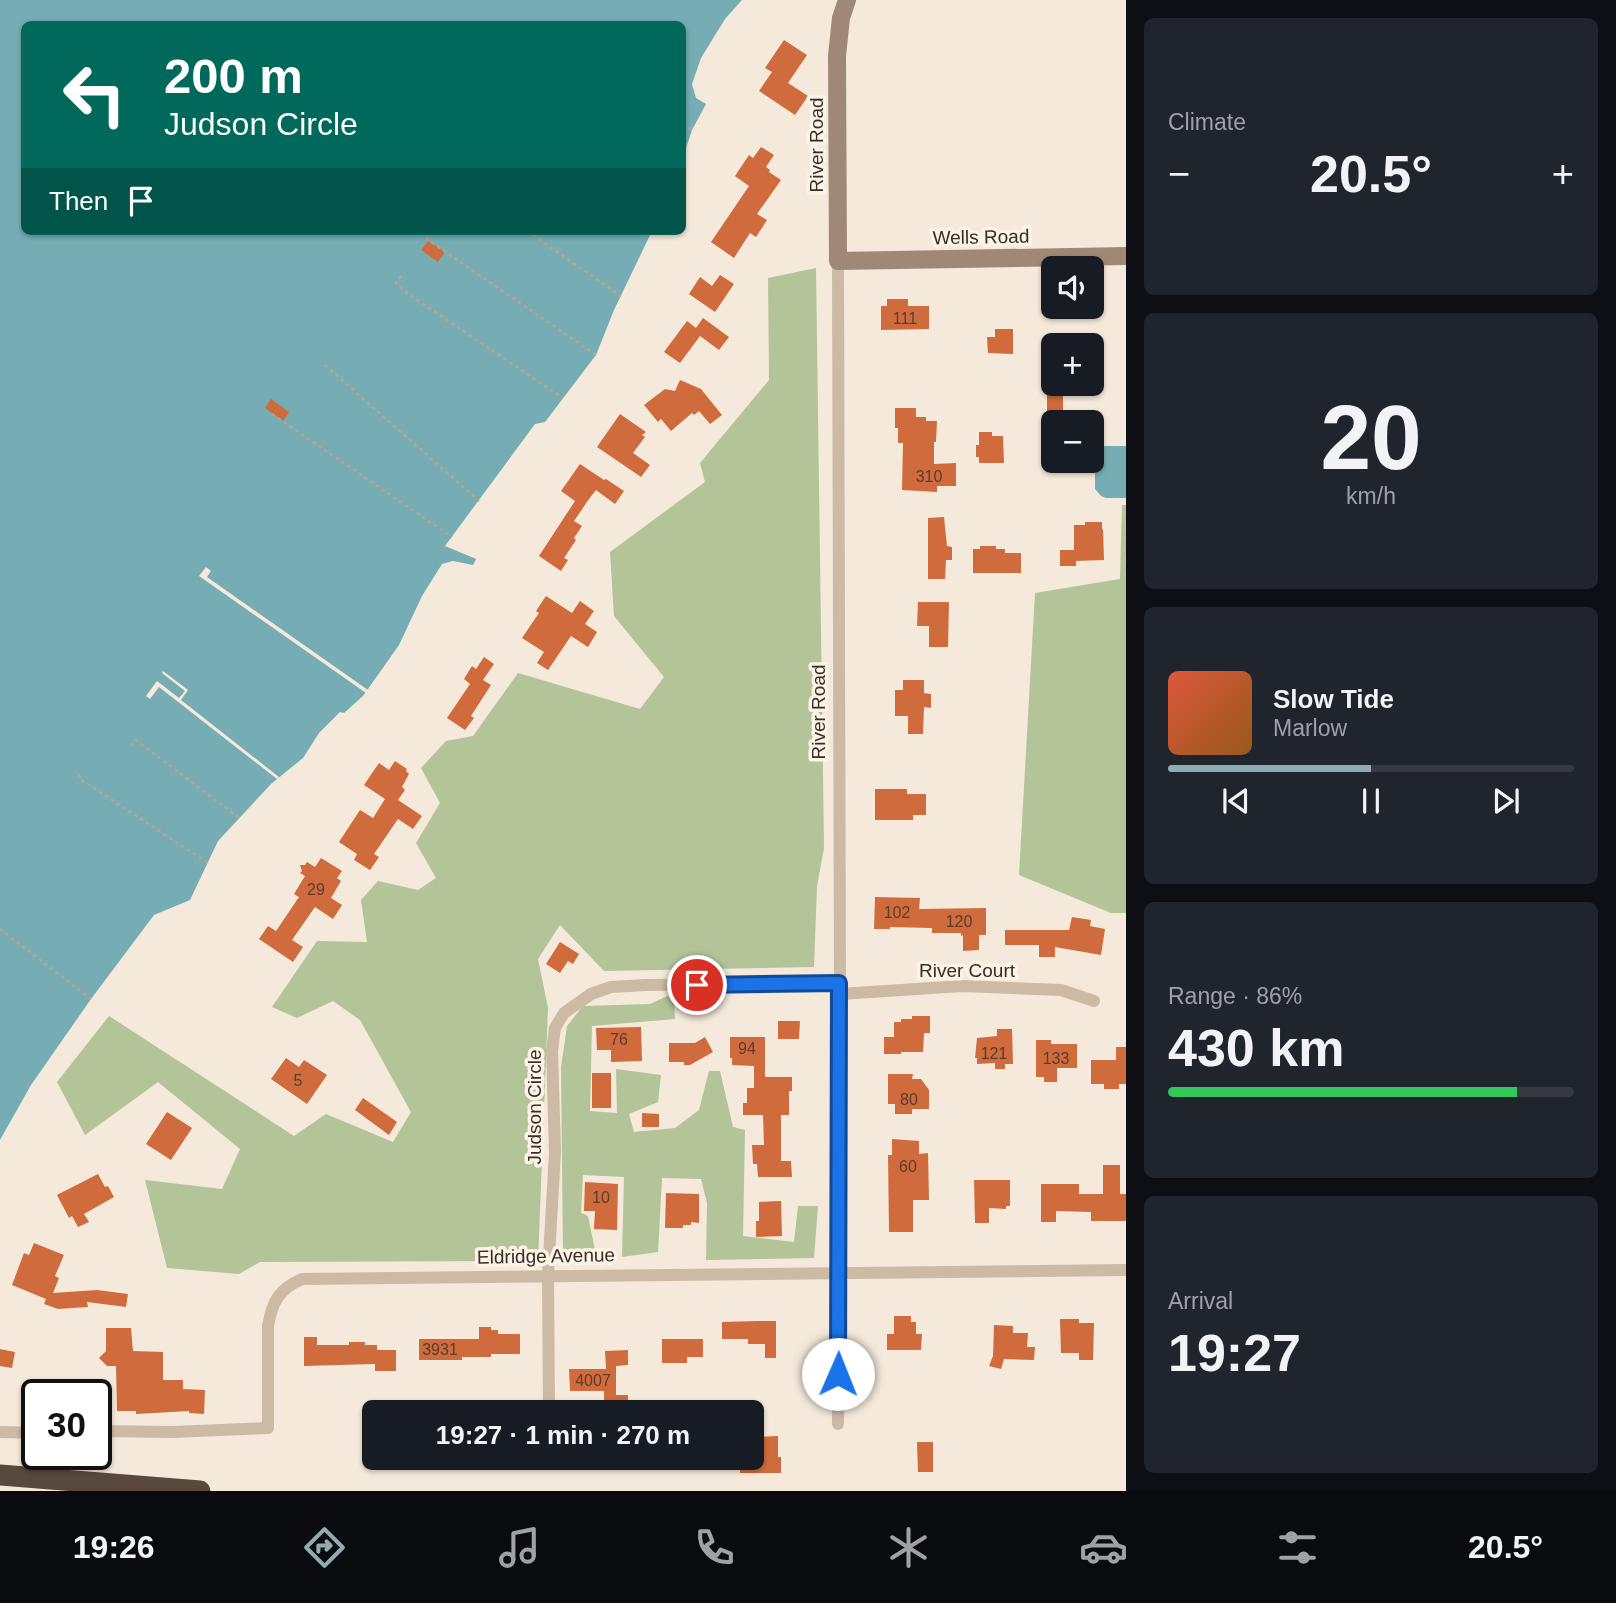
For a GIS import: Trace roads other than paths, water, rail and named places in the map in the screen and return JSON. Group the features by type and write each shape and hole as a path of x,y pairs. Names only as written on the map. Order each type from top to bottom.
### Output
{"highway":[{"path":"0,1475 200,1491"}],"street":[{"name":"River Road","path":"838,1424 840,988 837,56 841,18 847,0"},
{"name":"Wells Road","path":"838,261 1126,256"},
{"name":"Judson Circle","path":"549,1400 548,1275 555,1152 552,1051 555,1027 565,1013 591,993 611,987 646,985 840,988"},
{"name":"River Court","path":"840,988 962,986 1061,990 1094,1001"},
{"name":"Eldridge Avenue","path":"112,1431 268,1428 270,1313 275,1299 288,1285 302,1279 1126,1270"},
{"path":"0,1432 21,1433"}],"water":[{"path":"0,0 742,0 725,19 701,58 692,84 696,98 706,104 686,148 686,21 21,21 21,235 650,235 596,355 545,422 535,424 445,546 476,559 473,565 453,561 442,564 422,596 399,645 363,696 344,713 340,712 319,733 303,758 271,784 218,841 190,900 154,915 31,1085 0,1140"},
{"path":"1104,446 1126,446 1126,498 1106,498 1095,489 1095,473 1104,473"}]}
